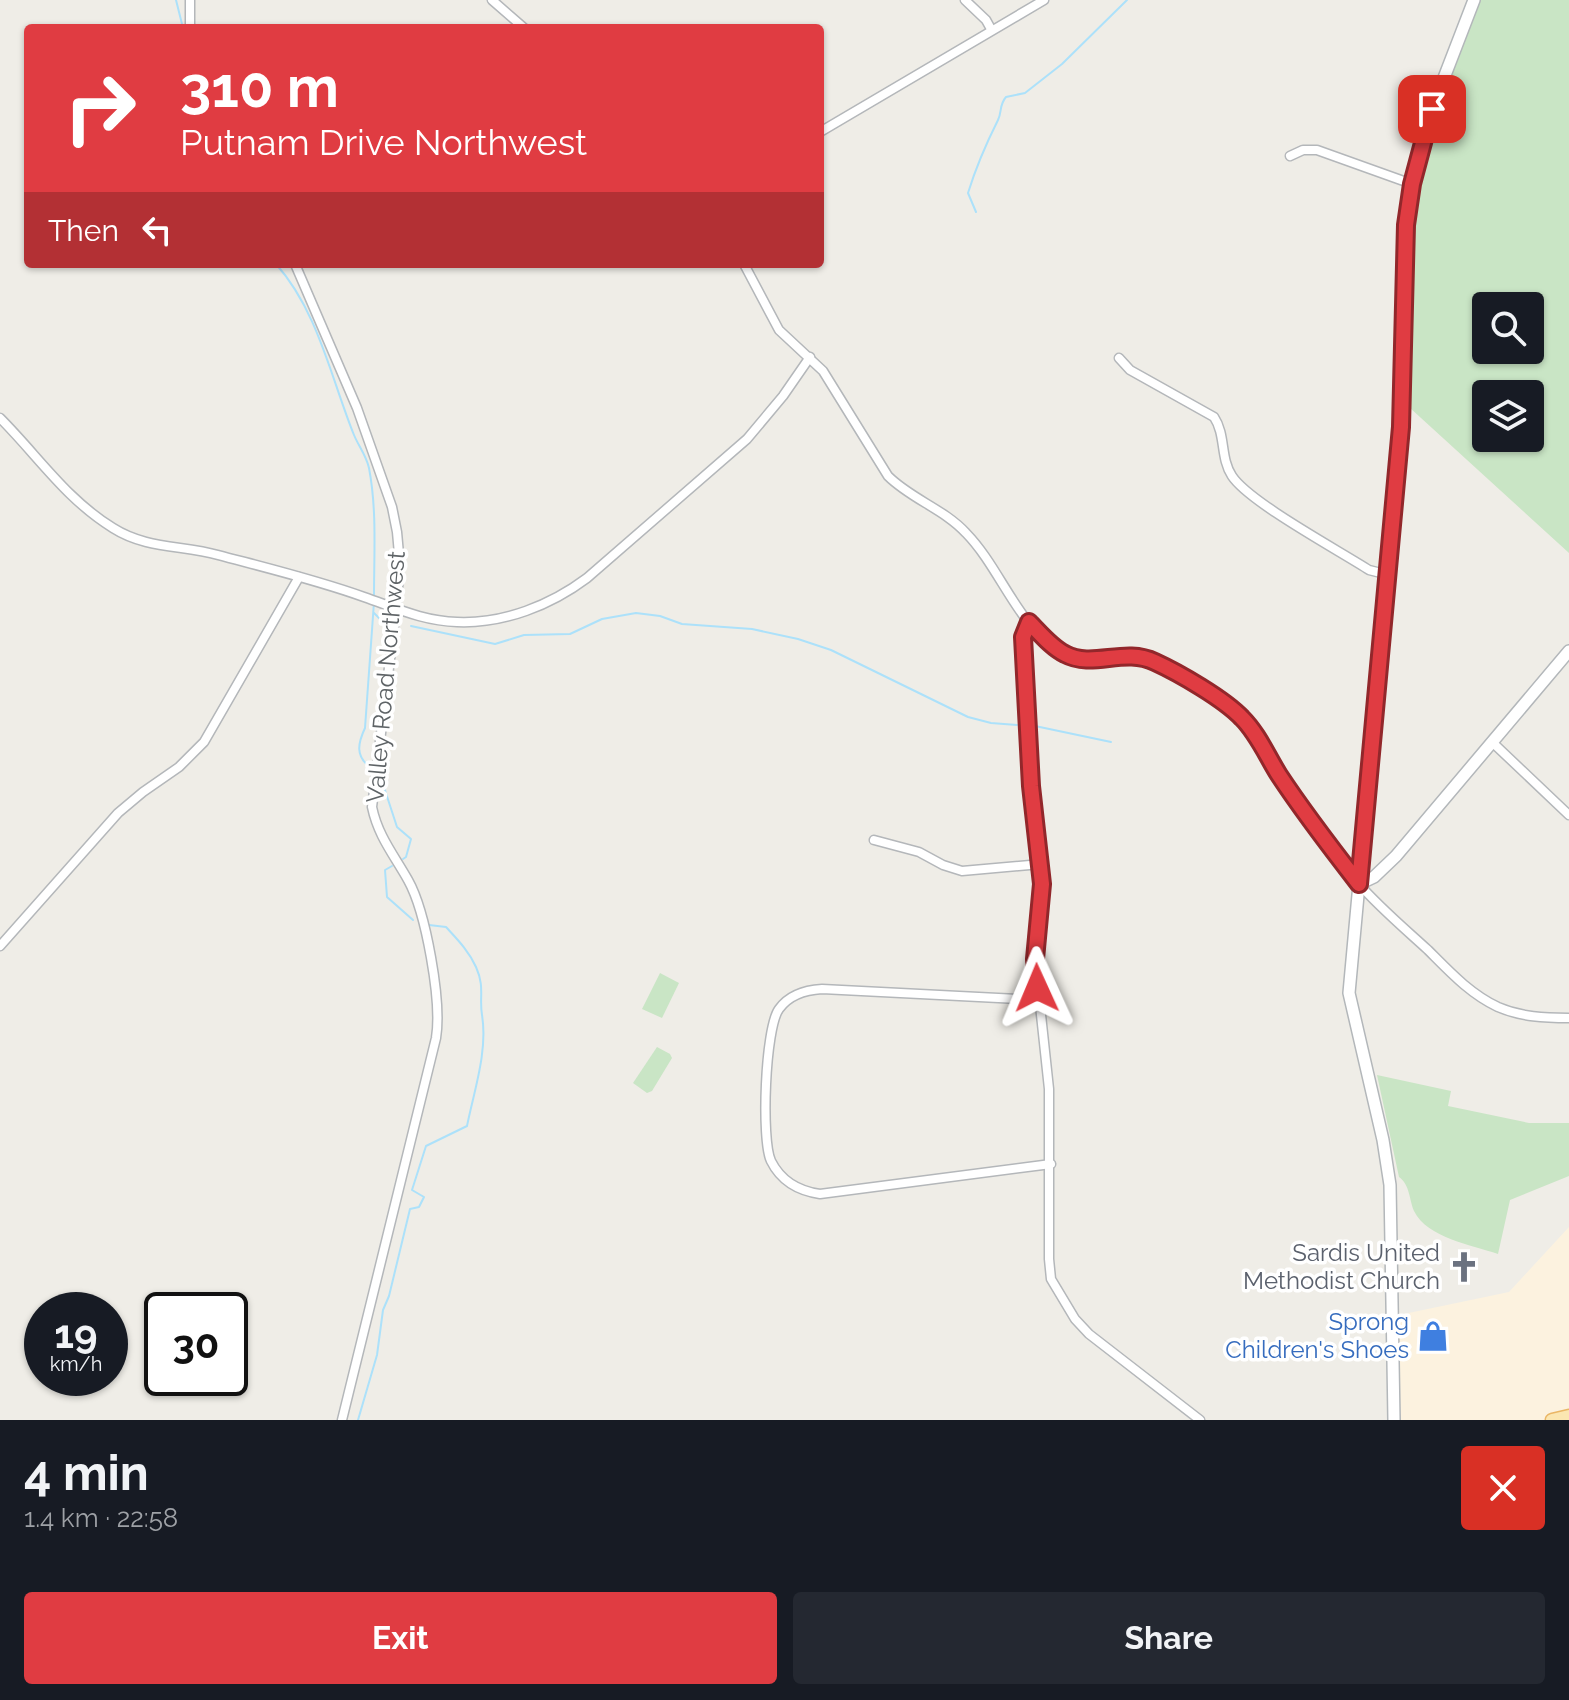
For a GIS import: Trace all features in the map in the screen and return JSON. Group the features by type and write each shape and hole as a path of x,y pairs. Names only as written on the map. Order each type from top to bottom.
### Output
{"main road":[{"path":"1552,1420 1569,1416"}],"street":[{"path":"190,0 190,24"},
{"path":"492,0 519,24"},
{"path":"965,0 991,29"},
{"path":"824,130 1044,0"},
{"path":"1394,1420 1390,1185 1383,1140 1349,993 1401,427 1406,225 1412,184 1432,109 1474,0"},
{"path":"1290,156 1303,150 1317,150 1412,184"},
{"name":"Valley Road Northwest","path":"297,268 357,408 392,507 399,552 396,610 372,807 380,836 408,880 419,907 437,996 438,1025 342,1420"},
{"path":"746,268 779,330 823,371 888,476 966,532 1029,622 1055,648 1068,656 1086,660 1125,655 1147,658 1233,709 1251,728 1309,819 1359,884 1460,981 1484,999 1527,1016 1569,1018"},
{"path":"0,418 72,498 123,534 150,544 214,554 299,577 439,621 479,622 533,608 569,591 747,439 810,357"},
{"path":"1119,358 1130,370 1214,417 1221,431 1227,466 1243,488 1369,570 1389,575"},
{"path":"0,436 9,427"},
{"path":"0,946 118,813 179,767 204,742 299,577"},
{"path":"1029,622 1023,637 1031,786 1041,864 1042,899 1035,959 1049,1089 1051,1279 1089,1334 1200,1420"},
{"path":"1359,884 1374,877 1396,856 1569,651"},
{"path":"1492,742 1569,815"},
{"path":"874,840 919,852 962,871 1041,864"},
{"path":"1038,1000 822,989 796,994 779,1010 770,1030 765,1141 771,1161 782,1177 799,1189 820,1194 1051,1164"}],"shaded area":[{"path":"1569,1227 1569,1420 1394,1420 1399,1315 1509,1292"}],"green space":[{"path":"1478,0 1569,0 1569,553 1398,397 1408,192 1430,98"},
{"path":"660,973 679,983 662,1018 642,1009"},
{"path":"657,1047 672,1058 652,1091 647,1093 633,1083"},
{"path":"1377,1075 1451,1091 1448,1106 1529,1123 1569,1123 1569,1176 1510,1200 1498,1254 1439,1234 1420,1220 1409,1192 1399,1177"}],"waterway":[{"path":"176,0 182,24"},
{"path":"976,212 968,193 1006,97 1025,93 1062,64 1127,0"},
{"path":"279,268 313,324 354,435 368,463 374,516 374,596"},
{"path":"370,767 359,749 365,728 374,602"},
{"path":"374,613 380,619"},
{"path":"411,626 495,644 524,635 570,634 602,619 636,613 660,616 682,624 752,629 831,650 968,717 1017,725"},
{"path":"1035,726 1111,742"},
{"path":"380,775 397,827 411,839 403,859"},
{"path":"392,866 385,870 387,897 413,920"},
{"path":"358,1420 377,1355 383,1310 410,1209 419,1207 424,1197 412,1190 426,1146 467,1126 482,1057 479,974 466,950 446,927 429,925"}],"place":[{"name":"Sardis United Methodist Church","path":"1464,1267"},
{"name":"Sprong Children's Shoes","path":"1433,1336"}],"route":[{"path":"1037,988 1035,959 1042,884 1031,786 1023,637 1029,622 1055,648 1068,656 1086,660 1125,655 1147,658 1233,709 1251,728 1309,819 1359,884 1401,427 1406,225 1412,184 1432,109"}]}
